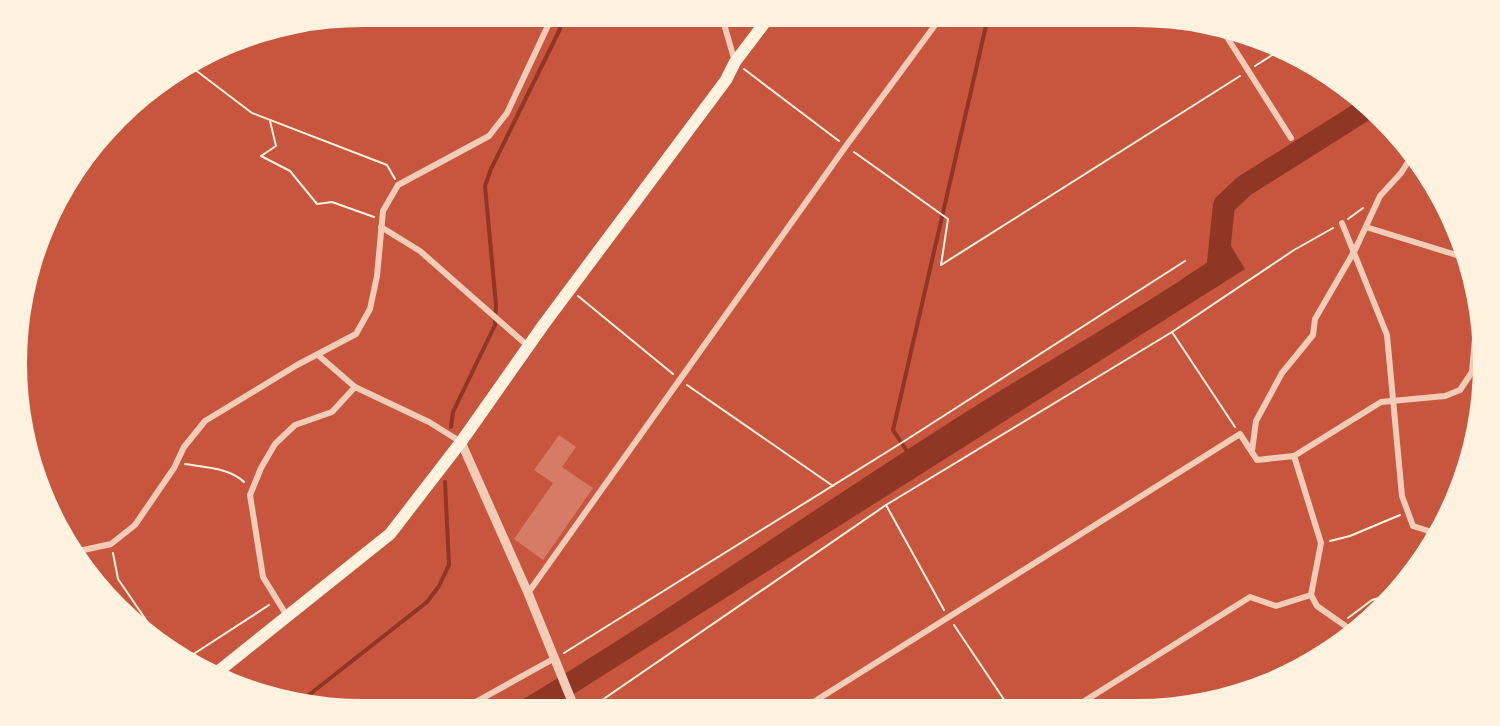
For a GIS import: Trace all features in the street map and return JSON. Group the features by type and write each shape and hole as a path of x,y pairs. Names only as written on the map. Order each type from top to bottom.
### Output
{"highway":[{"path":"223,668 390,534 461,442 569,289 726,80 735,62 761,27"}],"street":[{"path":"84,550 111,544 135,525 184,447 205,421 297,365 356,333 370,309 377,276 383,211 398,185 465,151 489,136 507,113 547,27"},
{"path":"725,27 735,62"},
{"path":"528,593 933,27"},
{"path":"1229,40 1292,138"},
{"path":"1251,452 1256,422 1282,373 1313,335 1315,319 1355,250 1380,196 1407,163"},
{"path":"1342,223 1355,250 1387,335 1402,495 1413,526 1428,531"},
{"path":"381,227 420,251 528,346"},
{"path":"1366,227 1455,255"},
{"path":"318,355 355,387 429,422 461,442 528,593 571,699"},
{"path":"818,699 1240,434 1257,460 1294,456 1381,402 1445,396 1460,390 1472,372 1473,362"},
{"path":"287,616 263,577 252,521 252,490 275,444 295,425 332,412 355,387"},
{"path":"1294,456 1321,543 1311,595 1317,606 1346,627"},
{"path":"1088,699 1250,597 1276,606 1311,595"},
{"path":"482,699 556,661"}],"path":[{"path":"735,62 948,219 940,265 1271,55"},
{"path":"197,71 252,113 315,135 365,158 387,165 398,185"},
{"path":"270,120 276,146 261,156 290,171 317,204 332,202 373,217 381,227"},
{"path":"604,699 886,505 1172,332 1294,250 1342,223 1380,196"},
{"path":"556,661 1185,261"},
{"path":"569,289 681,381 833,486"},
{"path":"1172,332 1240,434"},
{"path":"176,463 211,468 238,476 252,490"},
{"path":"1321,543 1350,536 1407,512"},
{"path":"111,544 118,579 146,620"},
{"path":"1341,623 1377,598"},
{"path":"194,654 277,600"}],"shaded area":[{"path":"1231,246 1245,269 566,699 523,699 672,605 889,461"}],"building":[{"path":"559,435 576,447 562,467 593,488 543,560 514,539 553,483 534,470"}],"waterway":[{"path":"451,427 453,412 495,325 496,305 485,186 491,169 560,27"},
{"path":"909,454 893,430 986,27"},
{"path":"1207,279 1217,272 1224,205 1244,186 1361,112"},
{"path":"309,695 427,602 439,586 449,565 445,482"}]}
